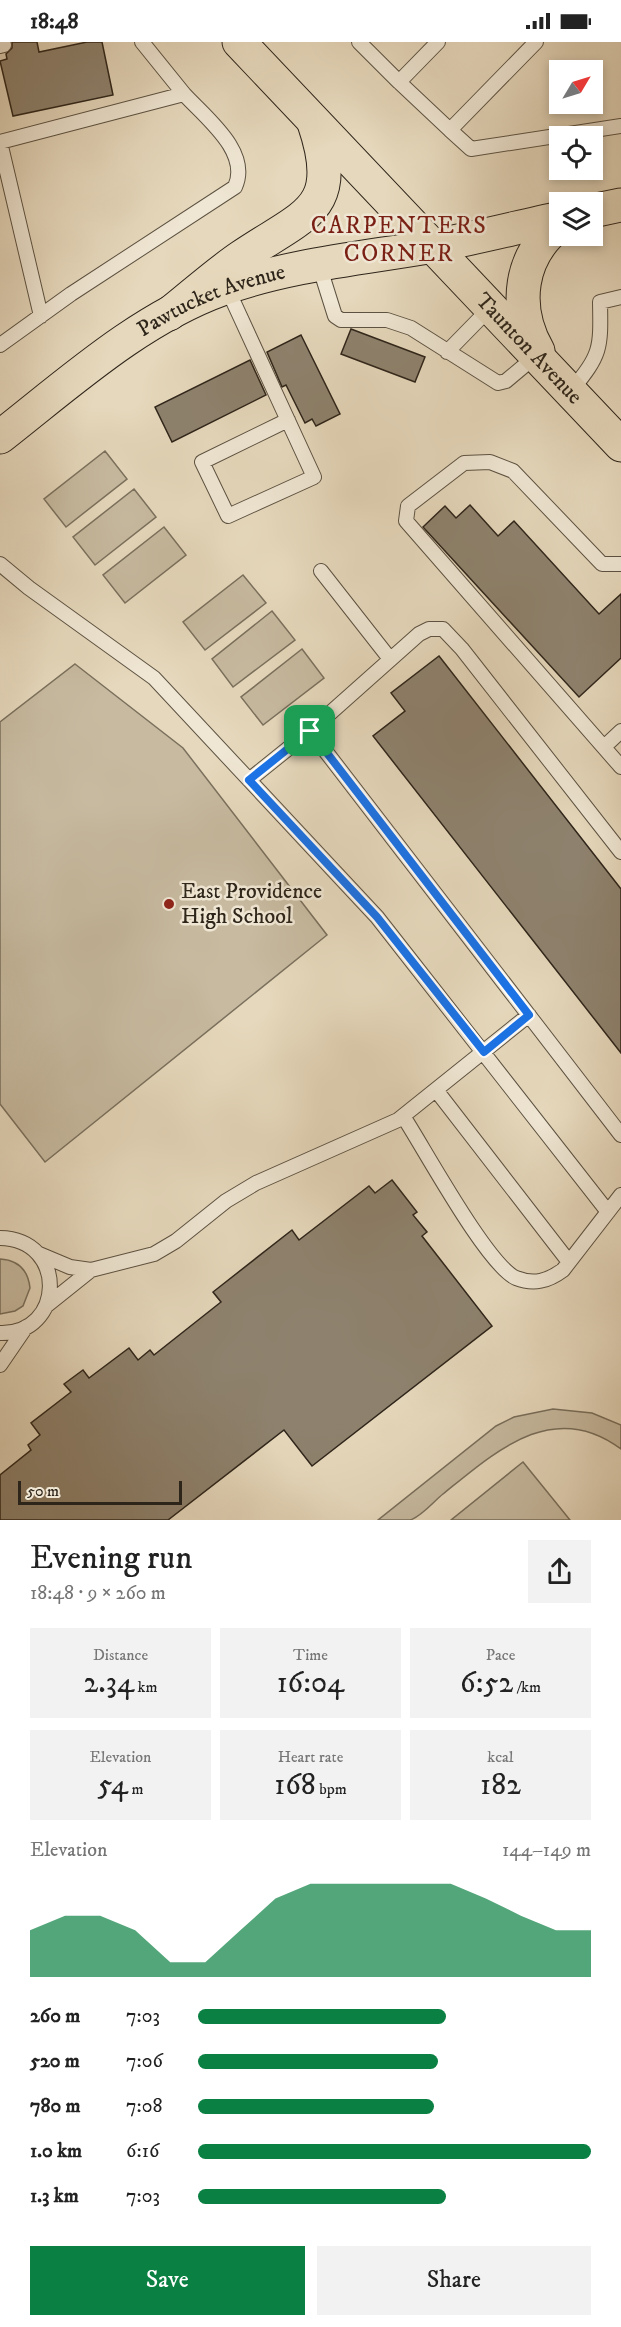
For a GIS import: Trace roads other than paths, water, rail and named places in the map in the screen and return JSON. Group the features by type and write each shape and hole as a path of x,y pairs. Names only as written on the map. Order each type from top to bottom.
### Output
{"main road":[{"name":"Taunton Avenue","path":"239,42 621,445"},
{"path":"169,314 240,257 304,217 315,207 324,183 325,167 324,151 313,119"},
{"path":"603,209 621,205"},
{"name":"Pawtucket Avenue","path":"0,437 109,353 169,314 227,288 279,272 433,246 549,220"},
{"path":"542,360 532,340 522,297 526,267 532,254 549,236"}],"lane":[{"path":"0,345 234,187 240,171 235,154 142,42"},
{"path":"359,42 471,150 621,126"},
{"path":"399,82 438,42"},
{"path":"450,130 536,42"},
{"path":"41,316 0,142 184,94"},
{"path":"319,265 335,316 341,320 387,320 411,328 498,383 506,381 542,360"},
{"path":"227,288 288,420 314,477 228,516 202,462 288,420"},
{"path":"570,391 591,366 600,348 600,302 621,297"},
{"path":"447,352 491,308"},
{"path":"621,564 602,564 513,471 490,462 464,464 408,506 406,521 423,542 476,598 621,767"},
{"path":"0,564 29,588 154,678 377,917 608,1212"},
{"path":"321,571 390,659"},
{"path":"249,780 310,731 419,634 429,629 443,629 469,658 621,852"},
{"path":"310,731 621,1135"},
{"path":"604,747 621,731"},
{"path":"0,1238 12,1238 26,1244 39,1254 70,1267 91,1270 154,1254 176,1241 226,1200 256,1183 369,1134 404,1116 529,1015"},
{"path":"436,1090 568,1262"},
{"path":"404,1116 492,1259 515,1277 537,1282 552,1279 621,1195"},
{"path":"0,1365 26,1327 42,1312 45,1306 51,1283 47,1268 39,1254"},
{"path":"45,1306 91,1270"},
{"path":"0,1333 18,1331 26,1327"}],"place":[{"name":"East Providence High School","path":"169,904"}],"district":[{"name":"CARPENTERS CORNER","path":"399,240"}]}
